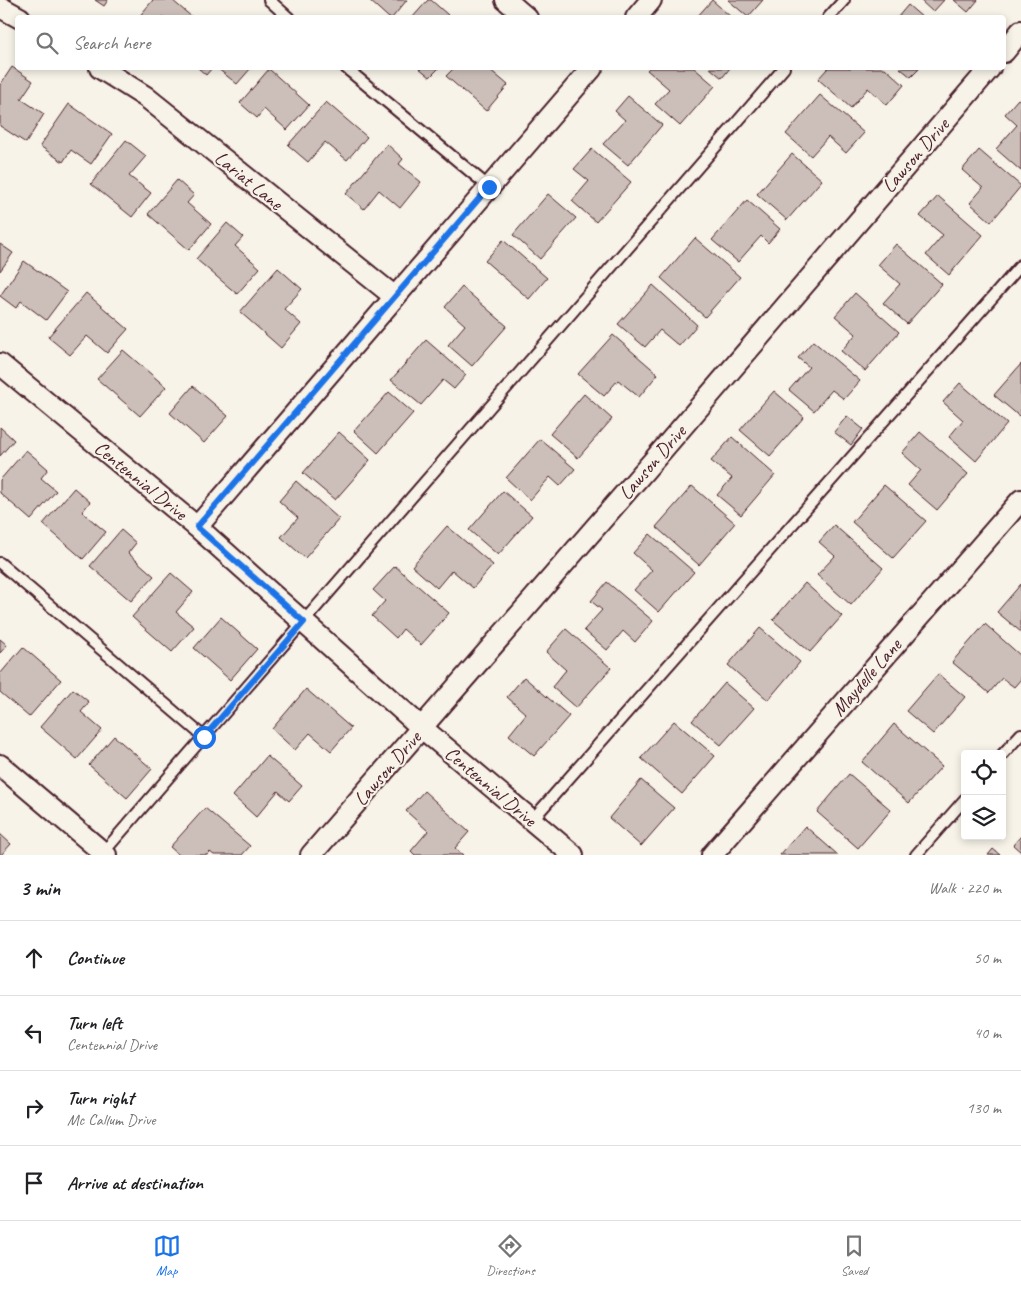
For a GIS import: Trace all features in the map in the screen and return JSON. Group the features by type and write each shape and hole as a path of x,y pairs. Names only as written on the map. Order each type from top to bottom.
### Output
{"street":[{"path":"506,0 524,15"},
{"path":"638,15 651,0"},
{"path":"0,8 15,16"},
{"path":"1006,50 1021,32"},
{"name":"Lariat Lane","path":"103,70 146,97 395,297"},
{"path":"197,527 588,70"},
{"name":"Lawson Drive","path":"311,855 988,70"},
{"name":"Centennial Drive","path":"0,364 197,527 422,728 573,855"},
{"name":"Maydelle Lane","path":"712,855 1021,500"},
{"path":"0,765 103,854"}],"lane":[{"path":"269,0 286,15"},
{"path":"831,15 844,0"},
{"path":"348,70 489,187"},
{"path":"103,854 782,70"},
{"path":"532,820 1021,266"},
{"path":"0,563 204,737"},
{"path":"1006,751 1021,734"},
{"path":"916,855 961,803"}],"building":[{"path":"95,0 108,0 104,6"},
{"path":"153,0 172,0 190,15 140,15"},
{"path":"369,0 407,0 394,15 386,15"},
{"path":"428,0 431,0 448,15 415,15"},
{"path":"712,0 729,15 699,15"},
{"path":"728,0 763,0 750,15 746,15"},
{"path":"920,0 944,0 933,12"},
{"path":"954,0 978,0 968,12"},
{"path":"908,5 920,15 900,15"},
{"path":"12,67 33,81 21,99 44,114 26,143 0,126 0,85"},
{"path":"200,70 210,70 206,75"},
{"path":"220,70 249,70 237,84"},
{"path":"270,70 309,105 287,130 264,109 257,118 240,103"},
{"path":"421,70 437,70 430,77"},
{"path":"452,70 490,70 508,85 486,111 446,76"},
{"path":"647,70 696,70 715,86 680,126 655,104 669,89"},
{"path":"712,70 728,70 722,78"},
{"path":"826,70 887,70 904,85 887,105 868,88 851,108 818,79"},
{"path":"902,70 918,70 911,77"},
{"path":"820,95 864,133 846,153 828,137 811,156 786,134"},
{"path":"628,96 662,125 628,165 603,144 625,120 615,111"},
{"path":"1018,99 1021,101 1021,171 996,149 1017,125 1005,114"},
{"path":"326,102 367,137 347,160 325,142 308,162 288,145"},
{"path":"69,104 112,134 91,164 71,150 63,162 40,146"},
{"path":"126,140 146,156 129,176 151,193 132,217 91,184"},
{"path":"387,144 403,159 399,164 421,182 400,208 379,190 364,209 346,194"},
{"path":"592,149 631,182 596,222 572,201 589,181 574,169"},
{"path":"979,150 1021,186 991,222 970,203 983,188 962,170"},
{"path":"792,154 822,180 787,220 757,194"},
{"path":"177,180 194,195 187,203 211,224 189,250 148,214"},
{"path":"548,194 576,218 540,259 513,235"},
{"path":"938,196 983,235 949,275 926,255 943,235 920,216"},
{"path":"747,200 780,229 768,243 761,236 738,262 712,240"},
{"path":"227,223 243,237 235,246 260,268 237,294 196,259"},
{"path":"695,238 740,277 705,317 661,278"},
{"path":"503,240 547,278 529,299 485,261"},
{"path":"0,244 13,253 0,271"},
{"path":"896,244 942,284 907,324 883,303 900,284 878,265"},
{"path":"24,261 67,292 46,320 21,301 16,308 0,296"},
{"path":"278,268 302,289 284,309 301,324 281,348 240,312"},
{"path":"653,285 697,325 679,346 660,330 645,347 618,324"},
{"path":"462,287 507,326 472,366 448,345 465,325 445,307"},
{"path":"86,293 128,329 107,353 87,336 70,355 48,337"},
{"path":"855,293 899,332 865,371 841,351 856,334 835,316"},
{"path":"613,335 658,374 639,397 618,380 604,396 578,374"},
{"path":"426,340 466,375 454,389 443,380 421,405 391,380"},
{"path":"813,341 860,381 844,399 832,390 814,411 789,390 809,367 798,358"},
{"path":"123,350 166,387 140,416 97,379"},
{"path":"1021,364 1021,413 1019,416 994,395"},
{"path":"960,383 1007,424 976,461 949,437 963,420 943,402"},
{"path":"193,386 228,416 204,443 170,413"},
{"path":"774,391 804,417 770,456 740,430"},
{"path":"389,392 413,413 378,453 354,431"},
{"path":"584,394 612,419 578,458 550,434"},
{"path":"847,416 863,429 851,445 834,432"},
{"path":"0,427 14,440 0,456"},
{"path":"339,432 370,460 335,500 303,473"},
{"path":"920,432 968,474 937,510 908,485 921,470 902,453"},
{"path":"732,437 775,475 741,515 717,495 732,478 711,461"},
{"path":"540,439 575,469 560,486 550,477 530,500 506,478"},
{"path":"26,450 48,469 41,478 56,491 31,520 0,493 0,480"},
{"path":"296,481 339,519 305,558 281,537 298,518 279,501"},
{"path":"884,485 926,521 893,558 852,522"},
{"path":"692,486 735,523 699,565 656,527"},
{"path":"74,488 90,502 82,512 106,532 83,559 43,524"},
{"path":"503,491 532,516 498,555 469,530"},
{"path":"834,525 883,568 851,605 817,575 835,556 819,542"},
{"path":"447,526 493,565 473,588 452,570 437,588 412,566"},
{"path":"121,530 136,543 128,553 154,576 131,601 90,566"},
{"path":"650,534 694,572 659,612 634,590 652,570 633,553"},
{"path":"395,566 449,613 421,645 403,629 396,638 372,616 385,601 373,590"},
{"path":"171,573 193,592 176,612 194,627 172,652 132,617"},
{"path":"607,582 653,621 635,642 623,631 607,650 584,630 602,610 591,601"},
{"path":"805,583 842,616 810,652 773,620"},
{"path":"1021,584 1021,632 997,612"},
{"path":"221,617 257,649 230,680 194,648"},
{"path":"985,624 1021,656 1021,679 1014,687 1002,678 989,693 952,662"},
{"path":"760,628 800,662 768,700 728,665"},
{"path":"566,629 611,668 576,708 552,687 566,670 546,652"},
{"path":"0,639 7,645 0,653"},
{"path":"23,647 61,680 29,717 0,692 0,674"},
{"path":"938,674 965,697 933,734 906,711"},
{"path":"524,677 569,716 534,756 509,735 526,714 507,697"},
{"path":"725,683 754,708 721,745 692,721"},
{"path":"73,689 89,702 81,712 102,730 77,759 40,727"},
{"path":"306,689 351,728 331,751 310,733 295,750 272,729"},
{"path":"674,721 715,756 682,794 641,758"},
{"path":"894,724 942,766 909,803 862,762"},
{"path":"114,736 152,769 127,798 89,765"},
{"path":"267,756 302,786 289,801 278,791 256,817 233,796"},
{"path":"849,774 891,810 858,848 817,812"},
{"path":"641,780 674,808 641,846 609,818"},
{"path":"424,791 469,832 455,848 463,855 415,855 411,851 428,831 406,811"},
{"path":"205,808 250,846 242,855 214,855 210,852 207,855 179,855 170,847"},
{"path":"805,826 838,855 780,855"},
{"path":"0,834 11,844 1,855 0,855"},
{"path":"1021,836 1021,852 1013,845"},
{"path":"993,849 1000,855 988,855"}],"route":[{"path":"204,737 304,622 197,527 489,187"}]}
